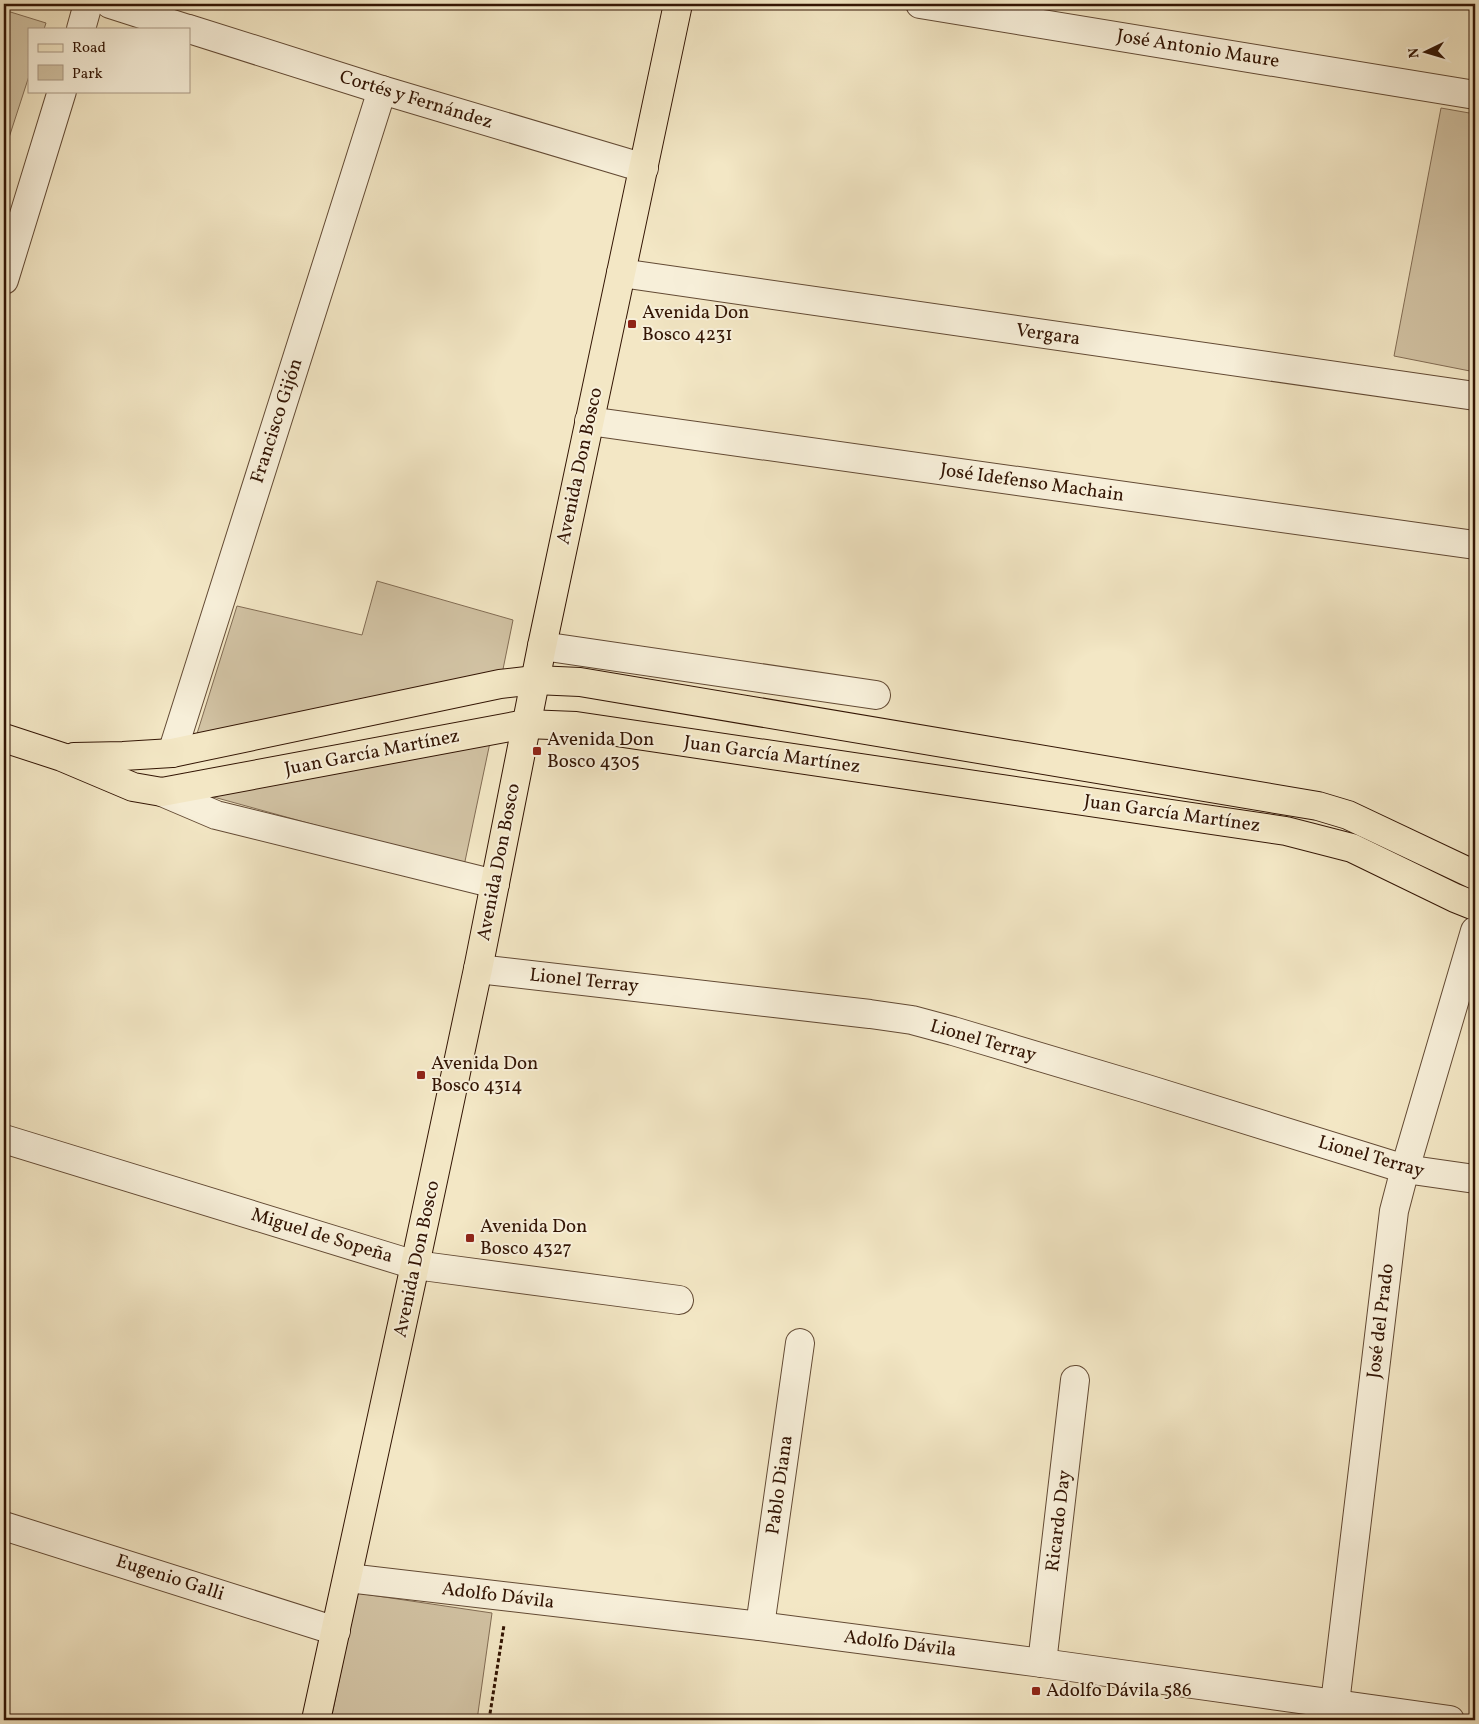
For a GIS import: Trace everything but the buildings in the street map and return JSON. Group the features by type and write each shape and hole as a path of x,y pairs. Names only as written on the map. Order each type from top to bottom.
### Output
{"main road":[{"name":"Avenida Don Bosco","path":"316,1720 416,1265 478,969 542,646 678,4"},
{"name":"Juan García Martínez","path":"62,757 123,756 172,752 500,684 535,680 580,682 1318,806 1348,815 1475,875"},
{"name":"Juan García Martínez","path":"4,738 62,757 133,787 162,792 526,724 576,726 1286,831 1352,848 1475,906"}],"street":[{"path":"81,28 88,4"},
{"name":"Cortés y Fernández","path":"110,4 186,28"},
{"name":"José Antonio Maure","path":"920,4 1475,95"},
{"name":"Cortés y Fernández","path":"190,29 382,90 644,168"},
{"name":"Francisco Gijón","path":"172,752 382,90"},
{"path":"4,280 62,92"},
{"name":"Vergara","path":"621,273 1475,396"},
{"name":"José Idefenso Machain","path":"589,421 1475,545"},
{"path":"542,646 876,695"},
{"path":"162,792 216,815 495,884"},
{"name":"José del Prado","path":"1335,1713 1394,1211 1475,931"},
{"name":"Lionel Terray","path":"478,969 912,1020 1144,1088 1405,1169 1475,1180"},
{"name":"Miguel de Sopeña","path":"4,1139 416,1265 679,1300"},
{"name":"Pablo Diana","path":"760,1626 800,1343"},
{"name":"Ricardo Day","path":"1042,1663 1075,1380"},
{"name":"Eugenio Galli","path":"4,1526 336,1631"},
{"name":"Adolfo Dávila","path":"348,1578 760,1626 1042,1663 1335,1713 1450,1720"}],"path":[{"path":"489,1720 509,1597"}],"green space":[{"path":"4,10 46,23 44,28 28,28 28,79 4,153"},
{"path":"1441,108 1475,114 1475,372 1394,356"},
{"path":"377,581 513,620 500,684 190,756 237,606 362,635"},
{"path":"492,733 464,866 199,793"},
{"path":"357,1593 492,1613 477,1720 331,1720"}],"place":[{"name":"Avenida Don Bosco 4231","path":"632,324"},
{"name":"Avenida Don Bosco 4305","path":"537,751"},
{"name":"Avenida Don Bosco 4314","path":"421,1075"},
{"name":"Avenida Don Bosco 4327","path":"470,1238"},
{"name":"Adolfo Dávila 586","path":"1036,1691"}]}
